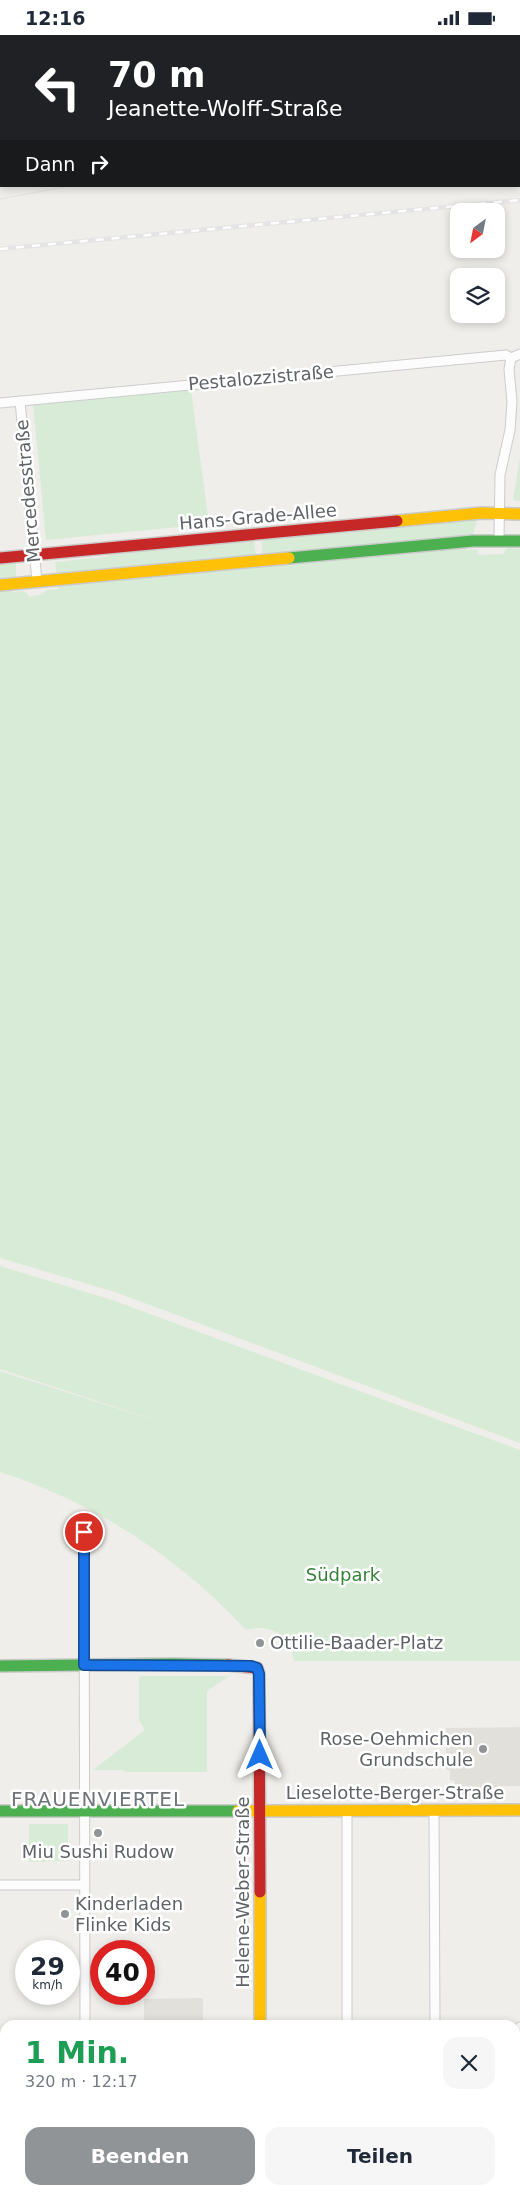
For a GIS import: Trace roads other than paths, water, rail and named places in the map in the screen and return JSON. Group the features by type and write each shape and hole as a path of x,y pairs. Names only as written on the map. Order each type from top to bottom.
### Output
{"street":[{"name":"Pestalozzistraße","path":"0,403 506,355 516,356"},
{"path":"499,540 500,475 510,429 512,402 509,369 516,356"},
{"name":"Mercedesstraße","path":"20,401 37,581"},
{"name":"Hans-Grade-Allee","path":"0,558 498,512 520,514"},
{"path":"0,585 499,540 520,541"},
{"path":"84,1519 84,2020"},
{"name":"Helene-Weber-Straße","path":"84,1665 172,1664 251,1666 257,1668 259,1674 260,2020"},
{"path":"0,1666 84,1665"},
{"path":"347,1810 347,2020"},
{"path":"434,1810 435,2020"},
{"name":"Lieselotte-Berger-Straße","path":"0,1811 520,1810"},
{"path":"0,1885 84,1885"}],"tram line":[{"path":"0,199 65,187"}],"railway":[{"path":"0,249 520,200"}],"place":[{"name":"Ottilie-Baader-Platz","path":"260,1643"},
{"name":"Rose-Oehmichen Grundschule","path":"483,1749"},
{"name":"Miu Sushi Rudow","path":"98,1833"},
{"name":"Kinderladen Flinke Kids","path":"65,1914"}],"district":[{"name":"FRAUENVIERTEL","path":"98,1799"}],"park label":[{"name":"Südpark","path":"343,1575"}]}
